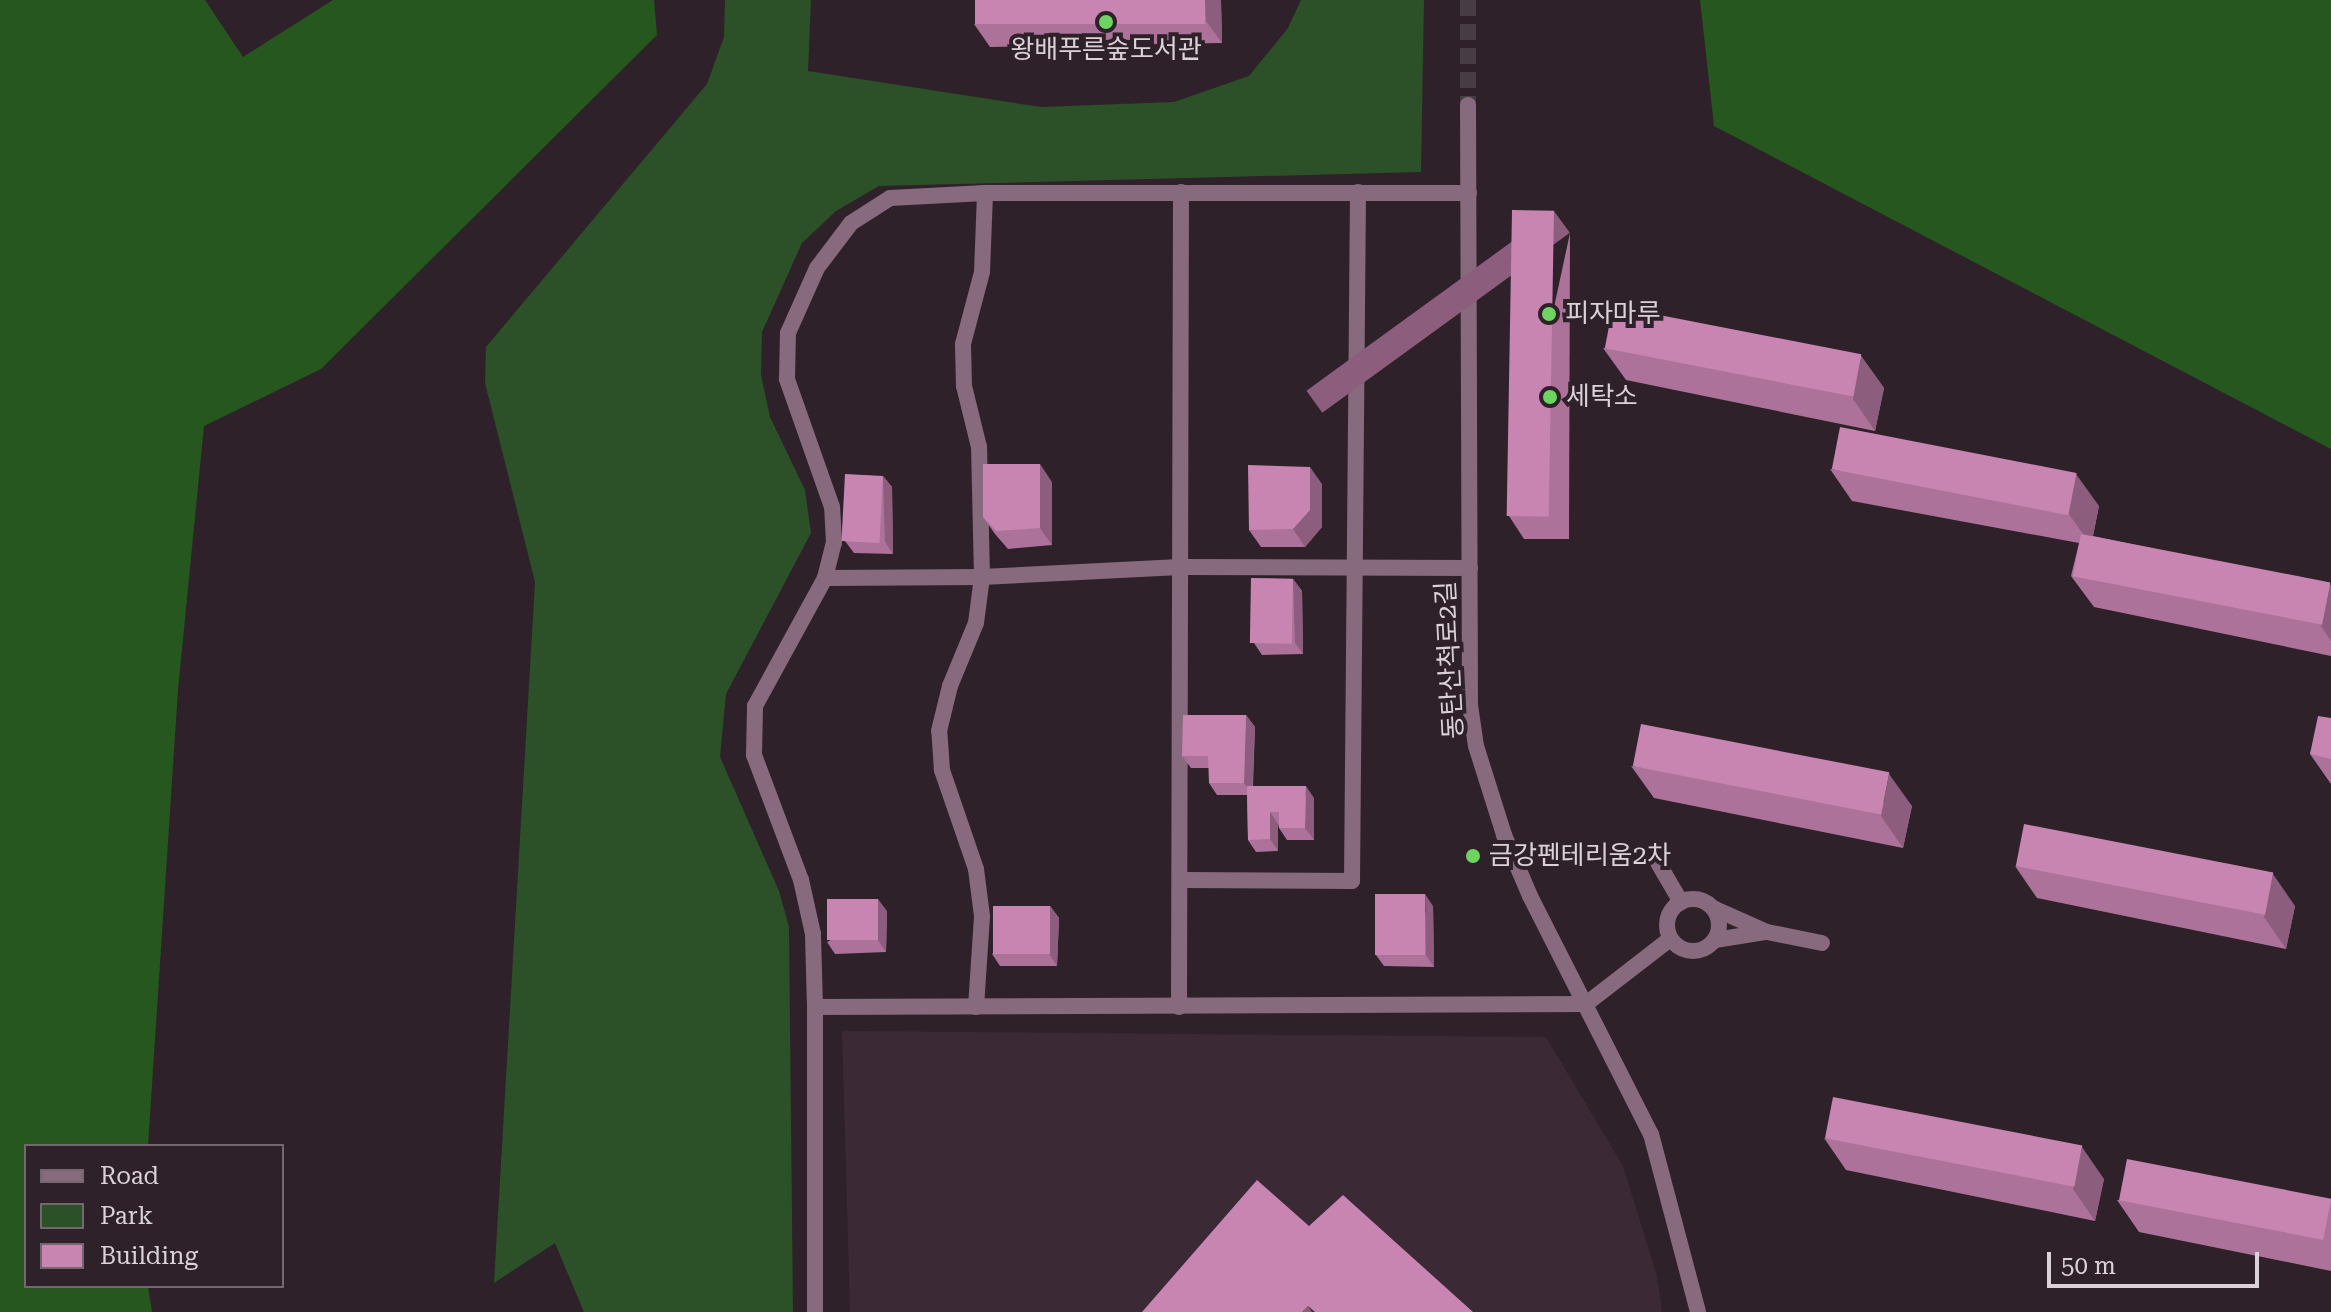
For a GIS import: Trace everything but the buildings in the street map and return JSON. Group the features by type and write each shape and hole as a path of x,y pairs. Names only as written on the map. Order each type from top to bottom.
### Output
{"street":[{"name":"동탄산척로2길","path":"1468,105 1470,705 1476,746 1504,835 1651,1134 1698,1312"},
{"path":"1179,1007 1183,880 1181,192"},
{"path":"1183,880 1352,881 1358,192"},
{"path":"815,1312 813,934 801,880 754,755 755,706 825,578 834,543 832,507 787,379 788,333 817,268 851,223 890,198 985,193 1469,193"},
{"path":"976,1007 982,916 978,885 942,770 939,731 950,686 976,623 982,577 979,447 964,386 963,344 982,272 985,193"},
{"path":"825,578 982,577 1180,567 1357,565 1470,568"},
{"path":"1657,861 1681,902"},
{"path":"1670,939 1669,914 1681,902 1698,899 1767,932 1822,943"},
{"path":"1713,908 1719,924 1715,940"},
{"path":"1670,939 1692,951 1715,940 1767,932"},
{"path":"815,1007 1586,1004 1670,939"}],"shaded area":[{"path":"842,1031 1546,1037 1623,1166 1657,1276 1662,1312 850,1312"}],"green space":[{"path":"0,0 205,0 243,57 333,0 654,0 657,35 321,369 204,426 178,690 148,1144 24,1144 24,1288 148,1288 152,1312 0,1312"},
{"path":"725,0 811,0 808,71 1041,107 1174,102 1249,76 1288,28 1301,0 1424,0 1421,172 879,186 836,211 802,243 762,332 761,375 770,417 805,490 811,533 726,694 720,757 779,891 789,927 793,1312 584,1312 555,1243 494,1283 535,582 485,383 486,347 707,84 724,37"},
{"path":"1700,0 2331,0 2331,449 1714,126"}],"tunnel":[{"path":"1468,0 1468,105"}],"place":[{"name":"왕배푸른숲도서관","path":"1106,22"},
{"name":"피자마루","path":"1549,314"},
{"name":"세탁소","path":"1550,397"},
{"name":"금강펜테리움2차","path":"1473,856"}]}
